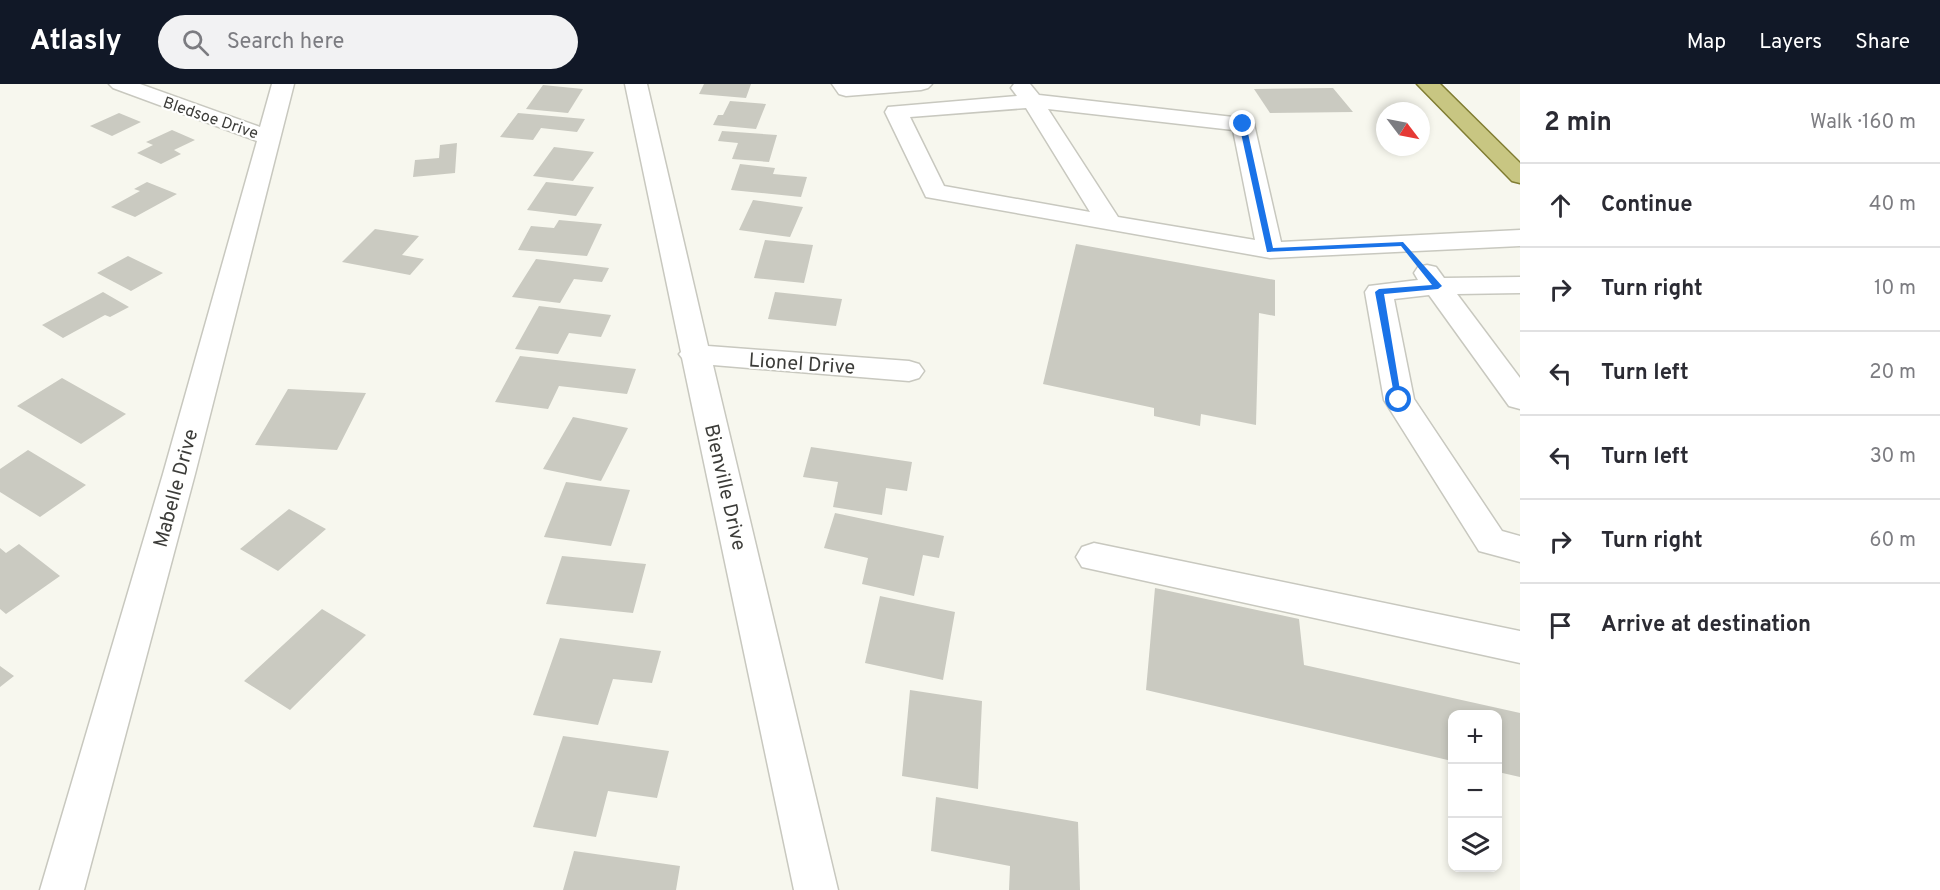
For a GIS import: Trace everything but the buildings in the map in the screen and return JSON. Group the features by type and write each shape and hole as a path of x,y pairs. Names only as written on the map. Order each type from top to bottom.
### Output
{"main road":[{"path":"1434,88 1520,176"}],"street":[{"name":"Bledsoe Drive","path":"120,84 268,137"},
{"name":"Mabelle Drive","path":"62,890 179,474 283,84"},
{"name":"Bienville Drive","path":"636,84 694,354 767,662 816,890"},
{"path":"843,84 846,90 921,84"},
{"path":"1025,92 1109,223"},
{"path":"1270,250 1243,124 1025,92 896,112 935,192 1270,250 1520,238"},
{"path":"1403,244 1438,286 1520,399"},
{"path":"1520,285 1438,286 1379,292 1399,400 1491,542 1520,549"},
{"name":"Lionel Drive","path":"694,354 909,371"},
{"path":"1094,557 1520,647"}],"route":[{"path":"1243,124 1270,250 1403,244 1438,286 1379,292 1399,400"}]}
